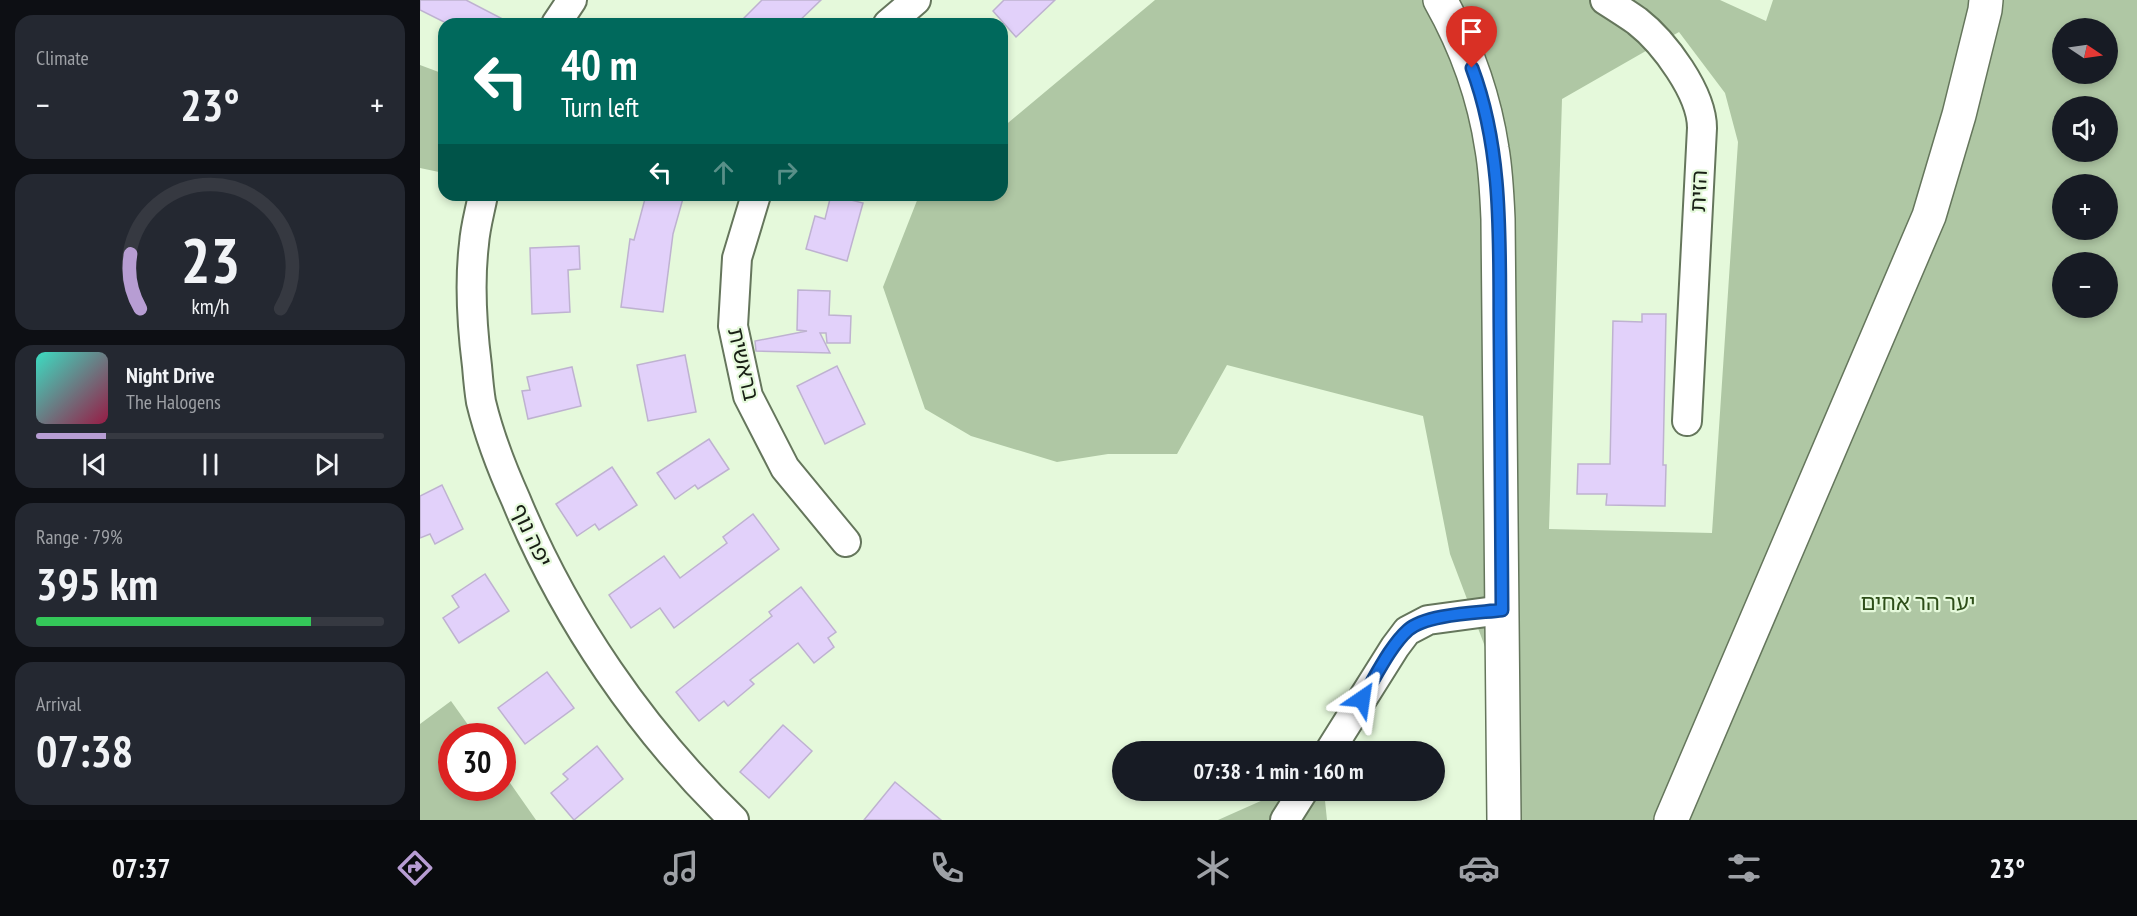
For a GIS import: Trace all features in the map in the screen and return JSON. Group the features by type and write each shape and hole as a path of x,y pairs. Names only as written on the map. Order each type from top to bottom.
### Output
{"main road":[{"path":"1440,0 1457,31 1479,87 1493,149 1498,219 1504,820"},
{"path":"1671,820 1929,216 1959,115 1986,0"}],"street":[{"path":"560,18 572,0"},
{"path":"895,18 916,0"},
{"name":"הזית","path":"1605,0 1638,22 1668,54 1695,97 1700,114 1702,128 1687,421"},
{"name":"יפה נוף","path":"482,201 474,244 471,320 482,402 503,469 550,575 597,654 638,711 682,765 734,820"},
{"name":"בראשית","path":"754,201 737,258 733,326 748,396 785,468 846,542"},
{"path":"1336,741 1407,631 1428,620 1502,610"},
{"path":"1285,820 1297,801"}],"green space":[{"name":"יער הר אחים","path":"1155,0 1720,0 1766,21 1773,0 2137,0 2137,820 1499,820 1487,652 1450,554 1423,416 1227,365 1177,454 1108,454 1057,462 971,436 925,409 883,287 917,201 1008,201 1008,123","holes":["1679,32 1725,93 1738,142 1712,533 1549,529 1562,99"]},
{"path":"420,65 438,72 438,172 420,168"},
{"path":"451,701 467,723 438,723 438,801 516,801 516,792 536,820 420,820 420,724"},
{"path":"1261,801 1325,801 1327,820 1218,820"}],"building":[{"path":"420,0 466,0 500,18 438,19 420,10"},
{"path":"762,0 821,0 802,18 744,18"},
{"path":"1004,0 1055,0 1016,37 1008,28 1008,18 999,18 993,11"},
{"path":"644,201 682,201 673,234 663,312 621,307 630,239 634,240"},
{"path":"830,201 863,203 847,261 806,249 815,216 825,219"},
{"path":"579,246 580,269 568,270 570,312 532,314 530,248"},
{"path":"798,290 830,291 829,315 851,316 850,343 827,343 826,333 820,333 830,353 756,351 755,341 807,331 797,330"},
{"path":"1642,314 1666,314 1663,465 1666,465 1665,506 1606,505 1607,494 1577,494 1578,464 1610,464 1613,321 1642,322"},
{"path":"685,355 696,412 648,421 637,365"},
{"path":"837,366 865,424 825,444 797,386"},
{"path":"572,367 581,406 528,419 522,391 530,390 527,377"},
{"path":"709,439 729,469 698,489 695,485 675,499 657,473"},
{"path":"612,467 637,505 599,530 595,524 577,536 556,504"},
{"path":"442,485 463,529 435,544 430,534 420,538 420,496"},
{"path":"753,514 779,549 674,628 660,608 631,628 609,595 664,556 680,578 727,543 723,537"},
{"path":"485,574 509,611 459,643 443,618 459,607 452,596"},
{"path":"801,587 836,632 828,638 834,647 814,663 798,643 750,680 754,684 728,706 724,701 699,721 676,692 772,616 769,612"},
{"path":"547,672 574,708 525,744 516,732 516,723 509,723 498,708"},
{"path":"783,725 812,751 769,798 740,772"},
{"path":"597,746 623,779 574,820 551,793 568,779 563,774"},
{"path":"895,782 941,820 864,820"}],"route":[{"path":"1362,699 1399,641 1407,631 1419,623 1438,618 1502,610 1498,219 1493,149 1479,87 1472,68"}]}
